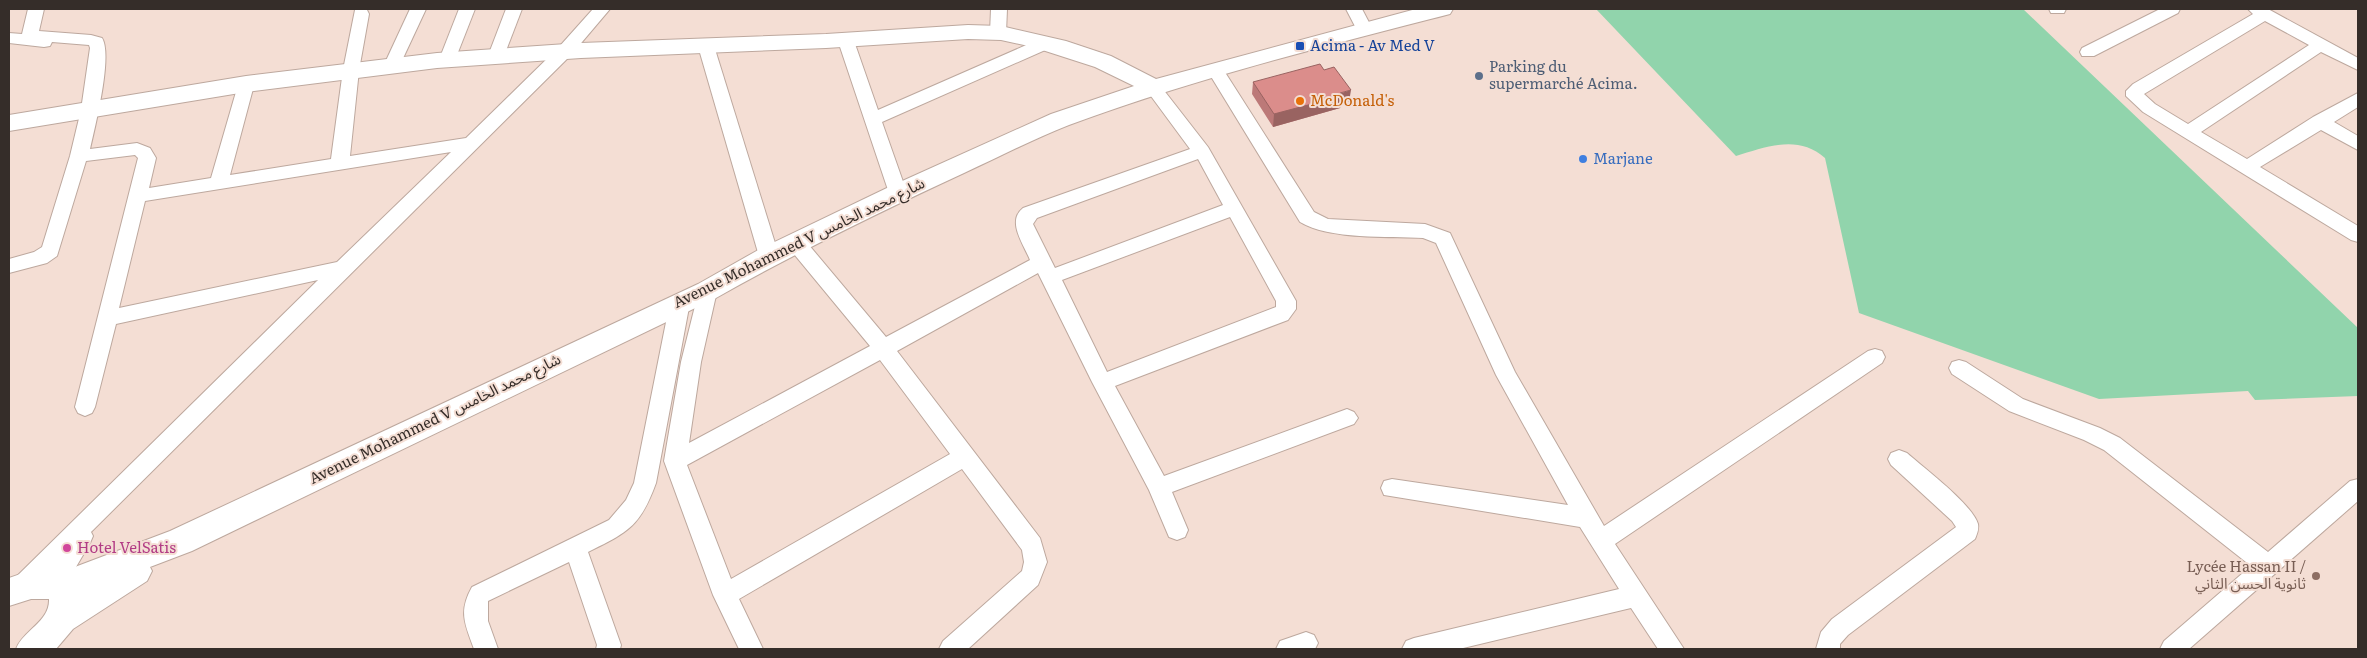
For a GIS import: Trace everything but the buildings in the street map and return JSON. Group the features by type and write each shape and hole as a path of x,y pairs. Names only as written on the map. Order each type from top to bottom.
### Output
{"main road":[{"name":"Avenue Mohammed V شارع محمد الخامس","path":"32,649 59,613 181,541 707,290 770,256 898,193 1038,128 1153,88 1215,70 1360,19 1442,9"},
{"path":"9,123 246,85 392,65 565,51 846,41 998,33 1046,43 1122,69 1145,81 1153,88"},
{"path":"15,589 40,583 59,613"}],"street":[{"path":"9,266 40,258 50,251 79,156 90,110 98,48 96,42 91,40 33,36 30,34 36,9"},
{"path":"392,65 418,9"},
{"path":"447,60 467,9"},
{"path":"496,56 514,9"},
{"path":"15,589 94,515 565,51 602,9"},
{"path":"998,33 999,9"},
{"path":"2088,52 2172,9"},
{"path":"2358,65 2261,11 2136,89 2135,96 2144,104 2188,132 2358,235"},
{"path":"340,162 351,70 361,14"},
{"path":"9,38 98,48"},
{"path":"846,41 898,193"},
{"path":"872,120 1046,43"},
{"path":"2188,132 2322,44"},
{"path":"706,46 770,256"},
{"path":"1215,70 1307,218 1318,224 1328,226 1425,231 1443,238 1506,375 1600,541 1672,649"},
{"path":"219,183 246,85"},
{"path":"1102,382 1281,315 1286,309 1286,301 1202,151 1153,88"},
{"path":"2247,166 2358,99"},
{"path":"2319,121 2358,144"},
{"path":"138,196 340,162 471,143"},
{"path":"79,156 137,149 144,152 147,158 86,407"},
{"path":"1177,530 1159,487 1102,382 1024,224 1026,216 1030,212 1202,151"},
{"path":"676,461 883,348 1046,270 1235,208"},
{"path":"796,243 883,348 1032,545 1037,559 1030,578 951,649"},
{"path":"107,318 343,268"},
{"path":"707,290 692,362 676,461 724,595 751,649"},
{"path":"486,649 474,612 474,602 480,594 617,527 629,517 645,483 680,302"},
{"path":"1600,541 1876,357"},
{"path":"1959,368 2016,405 2092,434 2112,444 2269,566"},
{"path":"1159,487 1346,418"},
{"path":"724,595 965,456"},
{"path":"1828,649 1827,643 1831,635 1840,627 1967,532 1967,524 1960,514 1899,459"},
{"path":"1392,488 1587,518"},
{"path":"2172,649 2358,488"},
{"path":"59,613 94,515"},
{"path":"575,547 609,645 608,649"},
{"path":"1414,649 1636,596"}],"green space":[{"path":"1596,9 2023,9 2358,328 2358,396 2255,400 2248,391 2099,399 1859,313 1825,158 1804,146 1793,144 1770,146 1736,156"}],"place":[{"name":"Acima - Av Med V","path":"1300,46"},
{"name":"Parking du supermarché Acima.","path":"1479,76"},
{"name":"McDonald's","path":"1300,101"},
{"name":"Marjane","path":"1583,159"},
{"name":"Hotel VelSatis","path":"67,548"},
{"name":"Lycée Hassan II / ثانوية الحسن الثاني","path":"2316,576"}]}
